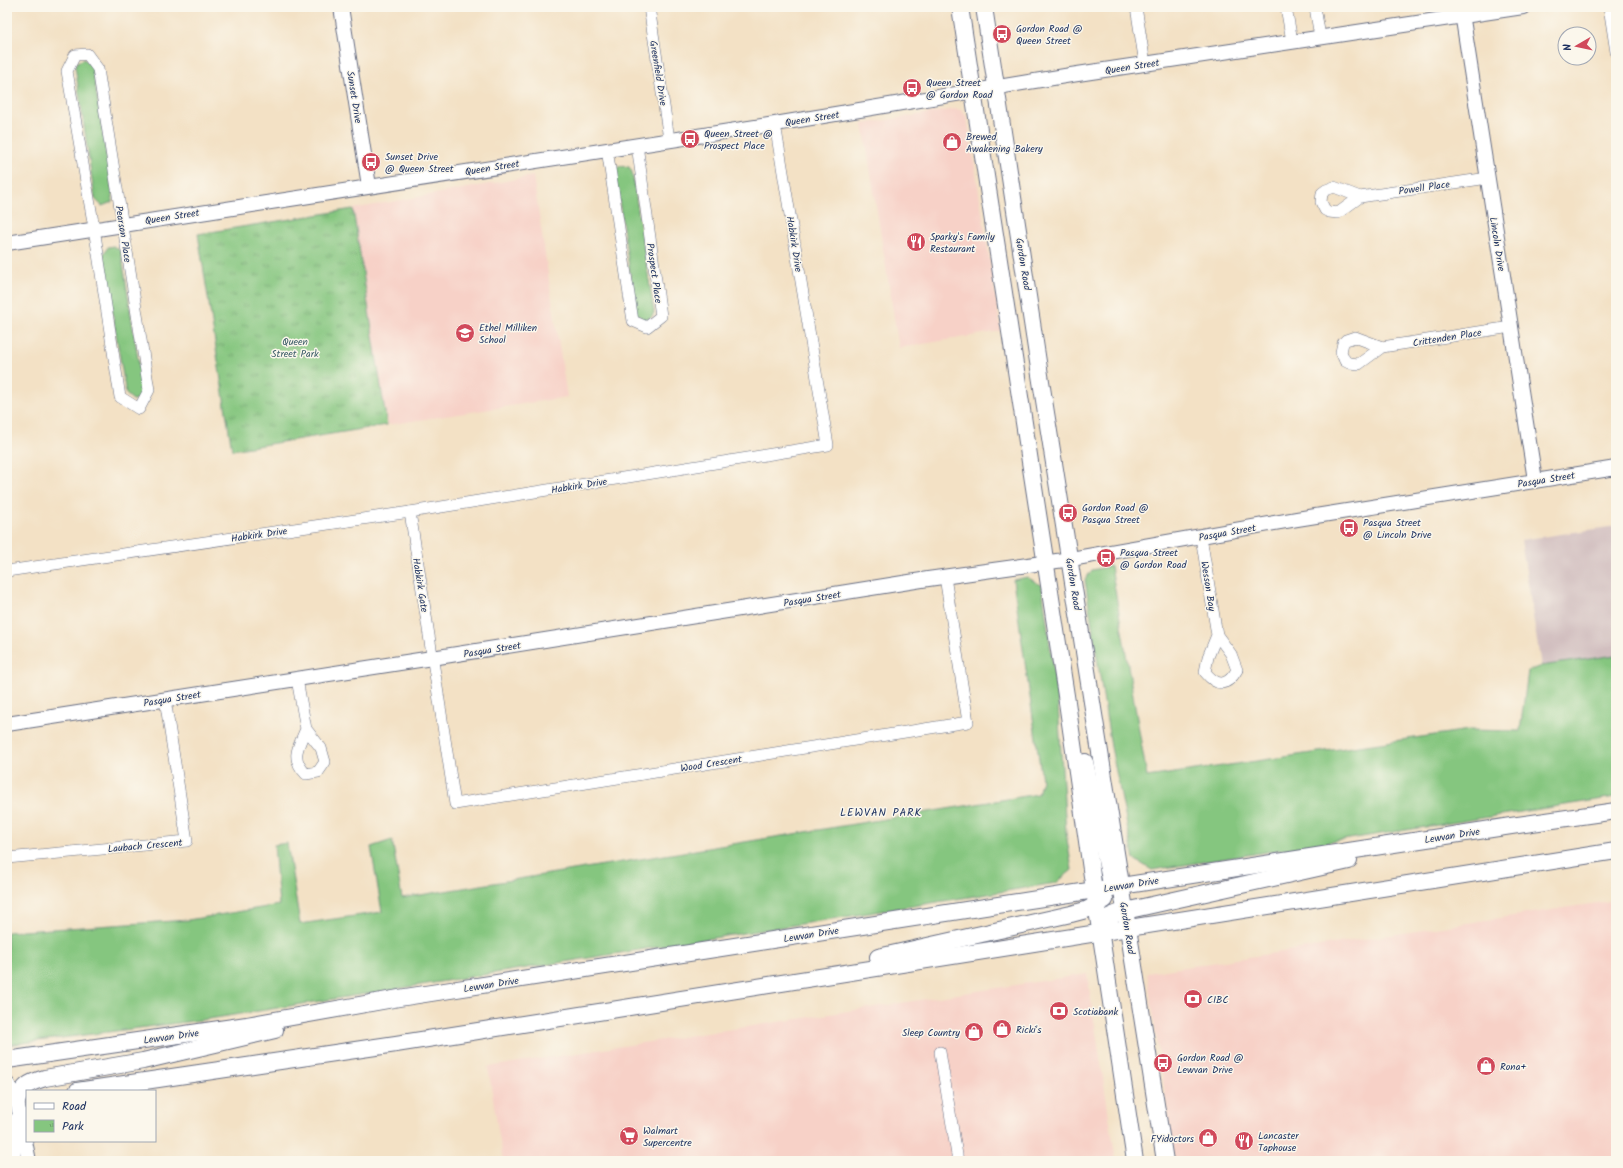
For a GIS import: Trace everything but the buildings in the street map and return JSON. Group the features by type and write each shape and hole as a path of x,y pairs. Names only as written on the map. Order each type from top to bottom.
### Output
{"main road":[{"path":"960,7 1046,563 1135,1161"},
{"name":"Gordon Road","path":"984,7 1070,559 1115,889 1121,912 1128,928 1165,1161"},
{"path":"732,990 1071,914 1095,898 1115,889 1077,722 1067,702"},
{"name":"Lewvan Drive","path":"1115,889 1511,826 1616,811"},
{"path":"1100,932 1102,922 1121,912 1157,902 1511,826"},
{"path":"84,1090 396,1044 1615,851"},
{"name":"Lewvan Drive","path":"7,1060 247,1025 399,998 1095,898"},
{"path":"17,1101 22,1089 30,1083 45,1078 143,1061 399,998"},
{"path":"7,1085 17,1101"}],"street":[{"name":"Sunset Drive","path":"341,7 369,186"},
{"name":"Greenfield Drive","path":"649,7 669,139"},
{"path":"1136,7 1145,64"},
{"path":"1286,7 1292,41"},
{"path":"1315,7 1320,37"},
{"name":"Queen Street","path":"7,243 94,228 775,124 1320,37 1462,12 1523,7"},
{"path":"1609,7 1616,52"},
{"name":"Lincoln Drive","path":"1462,12 1535,480"},
{"name":"Pearson Place","path":"87,54 98,69 122,224 149,390 139,409 120,397 94,228 67,71 75,55 87,54"},
{"name":"Habkirk Drive","path":"7,571 410,512 828,445 775,124"},
{"name":"Prospect Place","path":"607,149 633,321 647,327 661,316 637,145"},
{"name":"Powell Place","path":"1360,197 1488,178"},
{"name":"Crittenden Place","path":"1382,347 1511,327"},
{"name":"Pasqua Street","path":"7,724 945,577 1046,563 1535,480 1616,468"},
{"name":"Habkirk Gate","path":"410,512 432,658"},
{"name":"Wesson Bay","path":"1201,537 1216,635"},
{"name":"Wood Crescent","path":"432,658 456,804 968,722 945,577"},
{"path":"297,678 306,729"},
{"name":"Laubach Crescent","path":"7,858 187,841 165,699"},
{"path":"940,1052 958,1161"},
{"path":"12,1161 17,1101"},
{"path":"17,1101 29,1161"},
{"path":"34,1142 35,1161"},
{"path":"7,1146 12,1161"}],"shaded area":[{"path":"955,109 961,110 967,117 1001,331 899,348 863,124"},
{"name":"Ethel Milliken School","path":"533,176 567,397 387,425 353,209"},
{"path":"1616,526 1616,655 1541,666 1521,540"},
{"path":"1616,900 1616,1161 1175,1161 1147,973"},
{"path":"1087,974 1116,1161 503,1161 488,1067"}],"green space":[{"path":"84,59 92,66 113,197 112,202 102,206 95,199 75,66 77,62"},
{"path":"620,166 629,167 632,172 654,312 651,317 645,320 643,320 636,313 615,174 616,169"},
{"name":"Queen Street Park","path":"353,209 387,425 232,450 198,234"},
{"path":"114,246 121,251 143,391 138,399 133,400 126,394 103,255 108,247"},
{"path":"1111,566 1147,777 1469,730 1520,731 1528,671 1541,666 1616,655 1616,797 1152,870 1134,859 1111,747 1085,580 1092,570"},
{"path":"1027,577 1042,586 1058,704 1066,833 1072,870 1056,883 209,1019 7,1045 7,932 188,920 279,905 274,845 287,843 300,924 382,912 371,847 392,840 402,898 1038,794 1042,780 1013,580"}],"place":[{"name":"Gordon Road @ Queen Street","path":"1002,34"},
{"name":"Queen Street @ Gordon Road","path":"912,88"},
{"name":"Queen Street @ Prospect Place","path":"690,139"},
{"name":"Brewed Awakening Bakery","path":"952,142"},
{"name":"Sunset Drive @ Queen Street","path":"371,162"},
{"name":"Sparky's Family Restaurant","path":"916,242"},
{"name":"Ethel Milliken School","path":"465,333"},
{"name":"Gordon Road @ Pasqua Street","path":"1068,513"},
{"name":"Pasqua Street @ Lincoln Drive","path":"1349,528"},
{"name":"Pasqua Street @ Gordon Road","path":"1106,558"},
{"name":"CIBC","path":"1193,999"},
{"name":"Scotiabank","path":"1059,1011"},
{"name":"Ricki's","path":"1002,1029"},
{"name":"Sleep Country","path":"974,1032"},
{"name":"Gordon Road @ Lewvan Drive","path":"1163,1063"},
{"name":"Rona+","path":"1486,1066"},
{"name":"Walmart Supercentre","path":"629,1136"},
{"name":"FYidoctors","path":"1208,1138"},
{"name":"Lancaster Taphouse","path":"1244,1141"}],"district":[{"name":"LEWVAN PARK","path":"881,812"}]}
